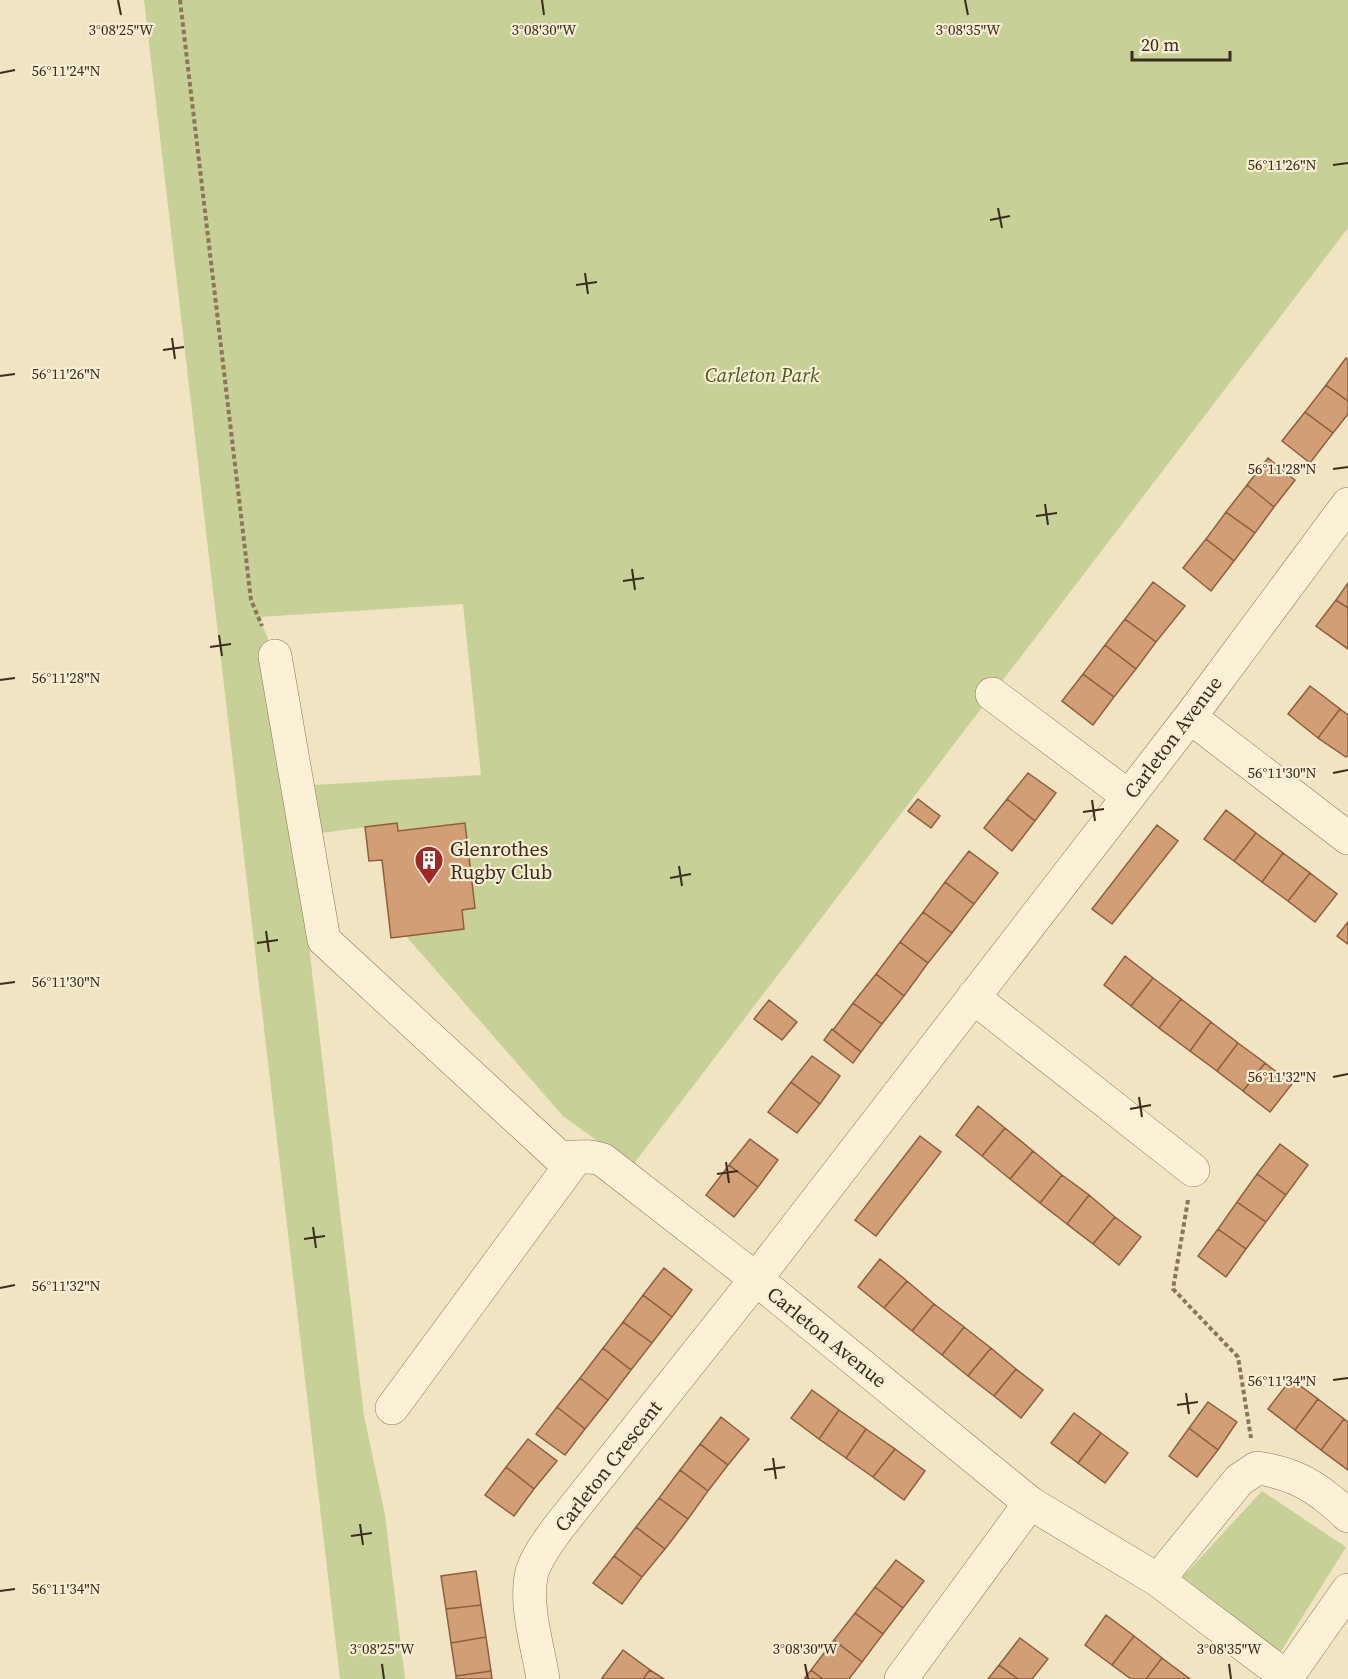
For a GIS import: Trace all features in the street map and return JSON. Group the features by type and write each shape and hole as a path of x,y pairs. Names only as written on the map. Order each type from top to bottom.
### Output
{"street":[{"name":"Carleton Avenue","path":"1348,504 1190,717 756,1279 1030,1503 1158,1580 1288,1678 1348,1590"},
{"path":"275,656 324,940 559,1157 576,1158 590,1155 603,1160 756,1279"},
{"path":"992,694 1128,796"},
{"path":"1190,717 1348,838"},
{"path":"973,997 1193,1170"},
{"path":"392,1408 576,1158"},
{"name":"Carleton Crescent","path":"543,1679 530,1596 532,1572 542,1551 756,1279"},
{"path":"1158,1580 1239,1480 1257,1468 1278,1471 1299,1479 1324,1495 1348,1516"},
{"path":"901,1679 1030,1503"}],"path":[{"path":"180,0 251,600 275,656"},
{"path":"1193,1170 1173,1289 1238,1357 1257,1468"}],"green space":[{"name":"Carleton Park","path":"144,0 1348,0 1348,228 632,1166 563,1116 406,936 464,929 462,910 475,908 465,823 398,831 397,823 306,835 297,786 481,775 463,604 259,617 275,656 364,1416 385,1515 405,1679 340,1679"},
{"path":"1262,1491 1346,1547 1278,1656 1179,1581"}],"building":[{"path":"1346,358 1348,360 1348,401 1326,385"},
{"path":"1326,385 1348,401 1348,414 1333,433 1305,412"},
{"path":"1305,412 1333,433 1310,463 1282,441"},
{"path":"1268,458 1295,480 1274,507 1247,485"},
{"path":"1247,485 1274,507 1255,533 1226,512"},
{"path":"1226,512 1255,533 1234,561 1206,539"},
{"path":"1206,539 1234,561 1211,591 1183,568"},
{"path":"1153,582 1185,606 1156,642 1125,619"},
{"path":"1348,583 1348,608 1336,600"},
{"path":"1336,600 1348,608 1348,649 1316,626"},
{"path":"1125,619 1156,642 1136,669 1105,645"},
{"path":"1105,645 1136,669 1114,697 1083,674"},
{"path":"1083,674 1114,697 1093,725 1062,701"},
{"path":"1310,686 1340,709 1318,738 1288,714"},
{"path":"1340,709 1348,715 1348,755 1346,757 1318,738"},
{"path":"1028,773 1056,793 1035,821 1007,799"},
{"path":"918,799 940,816 931,828 908,811"},
{"path":"1007,799 1035,821 1012,851 984,828"},
{"path":"1226,810 1256,833 1234,861 1204,839"},
{"name":"Glenrothes Rugby Club","path":"397,823 398,831 465,823 475,908 462,910 464,929 391,938 382,860 369,861 365,827"},
{"path":"1157,825 1178,841 1112,924 1092,909"},
{"path":"1256,833 1283,853 1262,882 1234,861"},
{"path":"969,851 998,873 974,904 945,882"},
{"path":"1283,853 1310,873 1288,901 1262,882"},
{"path":"1310,873 1337,894 1315,922 1288,901"},
{"path":"945,882 974,904 952,933 923,912"},
{"path":"923,912 952,933 928,963 900,942"},
{"path":"1348,922 1348,944 1337,936"},
{"path":"900,942 928,963 904,996 876,974"},
{"path":"1125,956 1153,978 1131,1006 1104,985"},
{"path":"876,974 904,996 882,1024 853,1003"},
{"path":"1153,978 1181,999 1159,1028 1131,1006"},
{"path":"1181,999 1211,1022 1190,1051 1159,1028"},
{"path":"769,1000 797,1022 782,1040 754,1019"},
{"path":"853,1003 882,1024 861,1052 833,1030"},
{"path":"1211,1022 1238,1043 1217,1071 1190,1051"},
{"path":"832,1029 861,1052 853,1063 824,1040"},
{"path":"1238,1043 1265,1063 1243,1091 1217,1071"},
{"path":"812,1056 840,1076 820,1104 791,1082"},
{"path":"1265,1063 1292,1084 1270,1112 1243,1091"},
{"path":"791,1082 820,1104 797,1133 768,1112"},
{"path":"978,1106 1005,1128 982,1156 956,1135"},
{"path":"1005,1128 1033,1151 1010,1179 982,1156"},
{"path":"920,1136 941,1152 876,1236 855,1220"},
{"path":"750,1139 778,1160 758,1187 729,1165"},
{"path":"1280,1144 1308,1165 1286,1195 1257,1174"},
{"path":"1033,1151 1062,1175 1040,1203 1010,1179"},
{"path":"729,1165 758,1187 734,1217 706,1195"},
{"path":"1257,1174 1286,1195 1266,1222 1237,1202"},
{"path":"1062,1175 1089,1195 1067,1224 1040,1203"},
{"path":"1089,1195 1115,1217 1093,1244 1067,1224"},
{"path":"1237,1202 1266,1222 1246,1249 1218,1229"},
{"path":"1115,1217 1141,1237 1119,1265 1093,1244"},
{"path":"1218,1229 1246,1249 1226,1277 1198,1256"},
{"path":"880,1259 907,1281 884,1308 858,1287"},
{"path":"664,1268 692,1290 672,1317 643,1295"},
{"path":"907,1281 934,1304 912,1331 884,1308"},
{"path":"643,1295 672,1317 652,1343 623,1322"},
{"path":"934,1304 964,1327 942,1355 912,1331"},
{"path":"623,1322 652,1343 631,1370 603,1348"},
{"path":"964,1327 991,1348 968,1376 942,1355"},
{"path":"603,1348 631,1370 608,1400 580,1378"},
{"path":"991,1348 1016,1369 994,1396 968,1376"},
{"path":"1016,1369 1043,1390 1021,1418 994,1396"},
{"path":"580,1378 608,1400 585,1429 557,1407"},
{"path":"1291,1379 1318,1399 1295,1430 1268,1409"},
{"path":"812,1390 839,1410 819,1439 791,1418"},
{"path":"1318,1399 1344,1419 1321,1450 1295,1430"},
{"path":"1208,1402 1237,1422 1218,1450 1189,1428"},
{"path":"557,1407 585,1429 565,1455 536,1434"},
{"path":"839,1410 866,1429 846,1458 819,1439"},
{"path":"1074,1413 1101,1433 1078,1463 1051,1443"},
{"path":"721,1417 749,1439 728,1465 700,1444"},
{"path":"1344,1419 1348,1422 1348,1470 1321,1450"},
{"path":"1189,1428 1218,1450 1197,1477 1169,1456"},
{"path":"866,1429 895,1449 873,1477 846,1458"},
{"path":"1101,1433 1128,1453 1105,1483 1078,1463"},
{"path":"528,1439 557,1461 534,1489 506,1467"},
{"path":"700,1444 728,1465 708,1491 680,1470"},
{"path":"895,1449 925,1471 904,1500 873,1477"},
{"path":"506,1467 534,1489 514,1516 485,1495"},
{"path":"680,1470 708,1491 688,1519 659,1498"},
{"path":"659,1498 688,1519 665,1549 636,1527"},
{"path":"636,1527 665,1549 642,1577 614,1556"},
{"path":"614,1556 642,1577 622,1604 593,1583"},
{"path":"896,1560 924,1581 903,1608 875,1587"},
{"path":"476,1571 481,1605 446,1609 441,1576"},
{"path":"875,1587 903,1608 883,1634 855,1613"},
{"path":"481,1605 486,1637 451,1643 446,1609"},
{"path":"855,1613 883,1634 862,1662 834,1640"},
{"path":"1106,1615 1134,1636 1112,1665 1085,1645"},
{"path":"1134,1636 1162,1658 1146,1679 1131,1679 1112,1665"},
{"path":"486,1637 491,1671 456,1676 451,1643"},
{"path":"1020,1638 1048,1659 1032,1679 1018,1679 999,1665"},
{"path":"834,1640 862,1662 849,1679 823,1679 811,1670"},
{"path":"623,1650 650,1670 643,1679 602,1678"},
{"path":"1162,1658 1190,1679 1146,1679"},
{"path":"999,1665 1018,1679 988,1679"},
{"path":"650,1670 664,1679 643,1679"},
{"path":"811,1670 823,1679 804,1679"},
{"path":"491,1671 492,1679 456,1679 456,1676"}],"place":[{"name":"Glenrothes Rugby Club","path":"429,886"}]}
